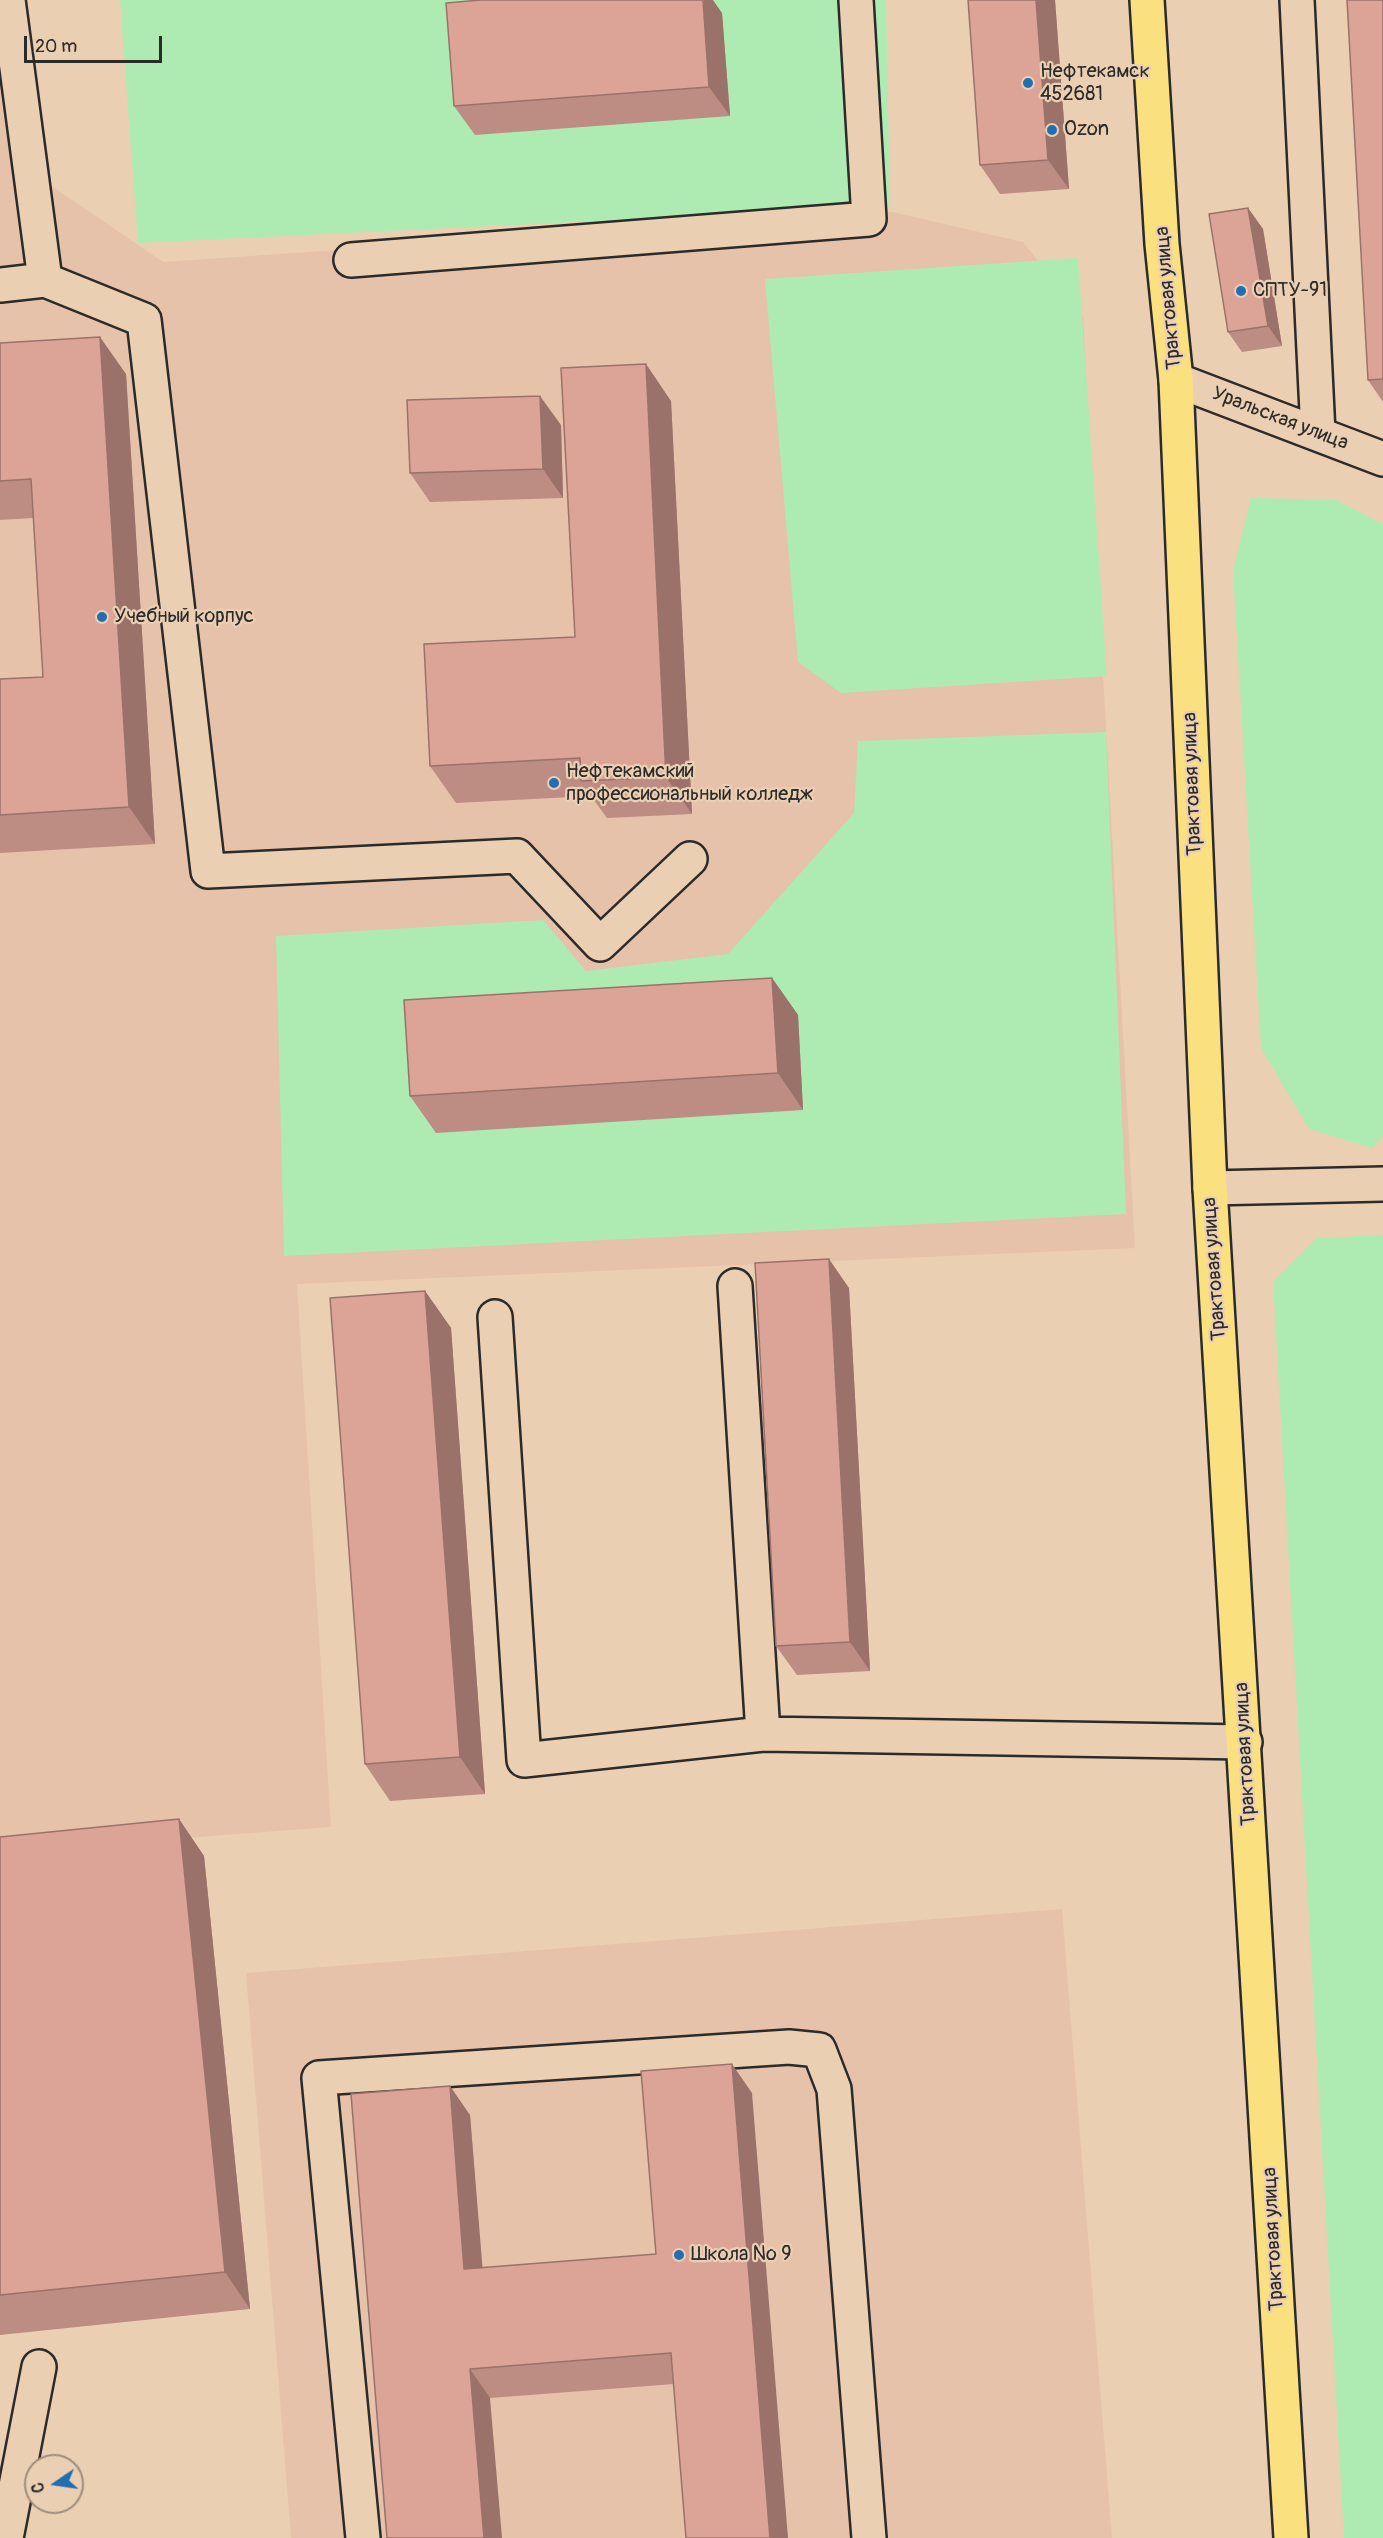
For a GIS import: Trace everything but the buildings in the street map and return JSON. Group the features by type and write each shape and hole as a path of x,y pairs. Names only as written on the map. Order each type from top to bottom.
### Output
{"main road":[{"name":"Трактовая улица","path":"1147,0 1162,244 1176,380 1210,1188 1291,2538"}],"street":[{"path":"8,0 45,280"},
{"path":"351,260 869,219 856,0"},
{"path":"1297,0 1318,433"},
{"path":"0,285 45,280 144,320 208,871 517,856 600,944 690,859"},
{"name":"Уральская улица","path":"1176,380 1383,459"},
{"path":"1210,1188 1383,1184"},
{"path":"735,1286 763,1734"},
{"path":"495,1317 524,1760 763,1734 1245,1742"},
{"path":"363,2538 319,2078 789,2047 819,2050 834,2089 868,2538"},
{"path":"6,2538 39,2367"}],"shaded area":[{"name":"Нефтекамский профессиональный колледж","path":"0,0 40,178 163,262 892,212 1023,242 1083,317 1135,1248 297,1284 331,1827 0,1852"},
{"name":"Школа № 9","path":"1062,1909 1112,2538 291,2538 246,1973"}],"green space":[{"path":"120,0 886,0 890,207 138,243"},
{"path":"1078,258 1107,676 841,693 798,662 765,279"},
{"path":"1251,498 1336,500 1383,524 1383,1136 1372,1148 1309,1129 1261,1048 1233,571"},
{"path":"1106,732 1126,1214 284,1256 276,936 543,920 586,971 728,954 854,813 858,741"},
{"path":"1383,1235 1383,2538 1344,2538 1273,1282 1317,1238"}],"place":[{"name":"Нефтекамск 452681","path":"1028,83"},
{"name":"Ozon","path":"1052,130"},
{"name":"СПТУ-91","path":"1241,291"},
{"name":"Учебный корпус","path":"102,617"},
{"name":"Нефтекамский профессиональный колледж","path":"554,783"},
{"name":"Школа № 9","path":"679,2255"}]}
